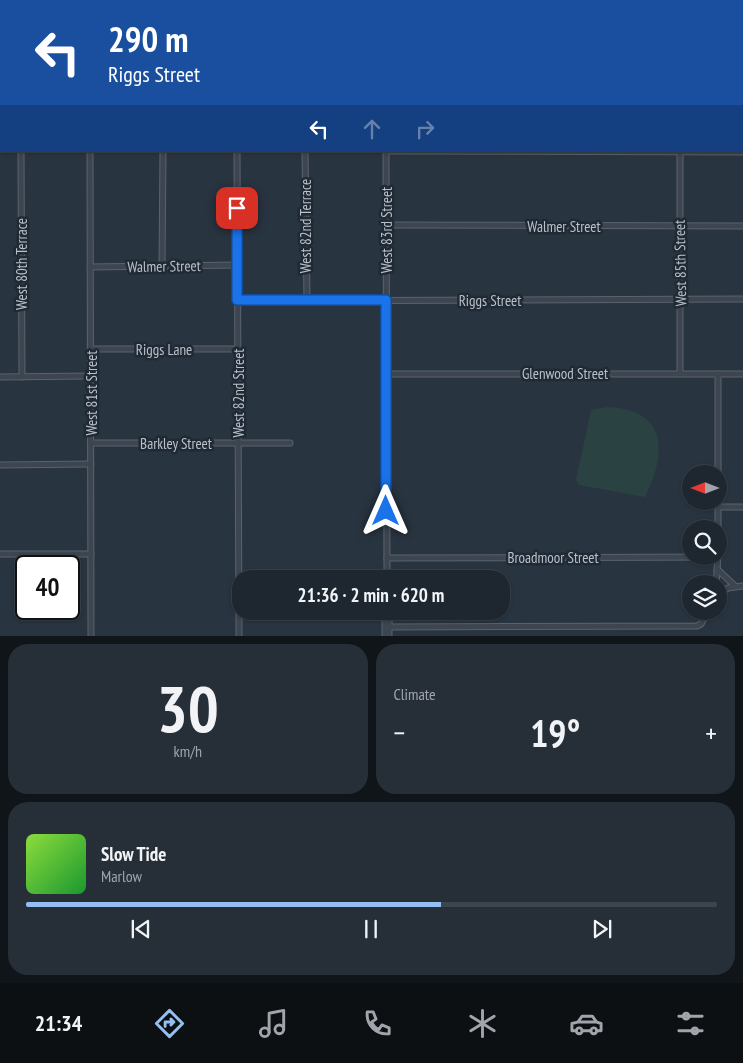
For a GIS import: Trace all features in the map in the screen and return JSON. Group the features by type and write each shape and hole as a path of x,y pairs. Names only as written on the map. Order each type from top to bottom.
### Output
{"street":[{"name":"West 80th Terrace","path":"21,152 22,376"},
{"name":"West 81st Street","path":"90,152 91,636"},
{"path":"162,266 163,152"},
{"name":"West 82nd Street","path":"237,152 240,570"},
{"name":"West 82nd Terrace","path":"305,152 307,300"},
{"name":"West 83rd Street","path":"387,152 387,570"},
{"path":"680,152 743,152"},
{"name":"West 85th Street","path":"680,152 680,374"},
{"name":"Walmer Street","path":"386,225 743,226"},
{"name":"Walmer Street","path":"90,267 237,265"},
{"name":"Riggs Street","path":"237,300 743,299"},
{"name":"Riggs Lane","path":"91,349 238,349"},
{"name":"Glenwood Street","path":"386,374 743,374"},
{"path":"718,374 718,465"},
{"path":"0,377 91,376"},
{"name":"Barkley Street","path":"91,443 290,443"},
{"path":"0,466 91,464"},
{"path":"728,505 743,507"},
{"path":"0,554 91,554"},
{"name":"Broadmoor Street","path":"387,558 682,557"},
{"path":"717,575 718,565"},
{"path":"718,570 735,586"},
{"path":"727,590 735,586 743,586"},
{"name":"West 82nd Street","path":"239,620 239,636"},
{"path":"384,620 384,636"},
{"path":"389,636 390,620"},
{"path":"390,627 697,626 704,620"}],"green space":[{"path":"607,407 627,410 642,416 652,425 657,436 659,450 657,465 645,497 579,485 576,480 591,410"}],"route":[{"path":"237,208 237,300 386,300 386,511"}]}
